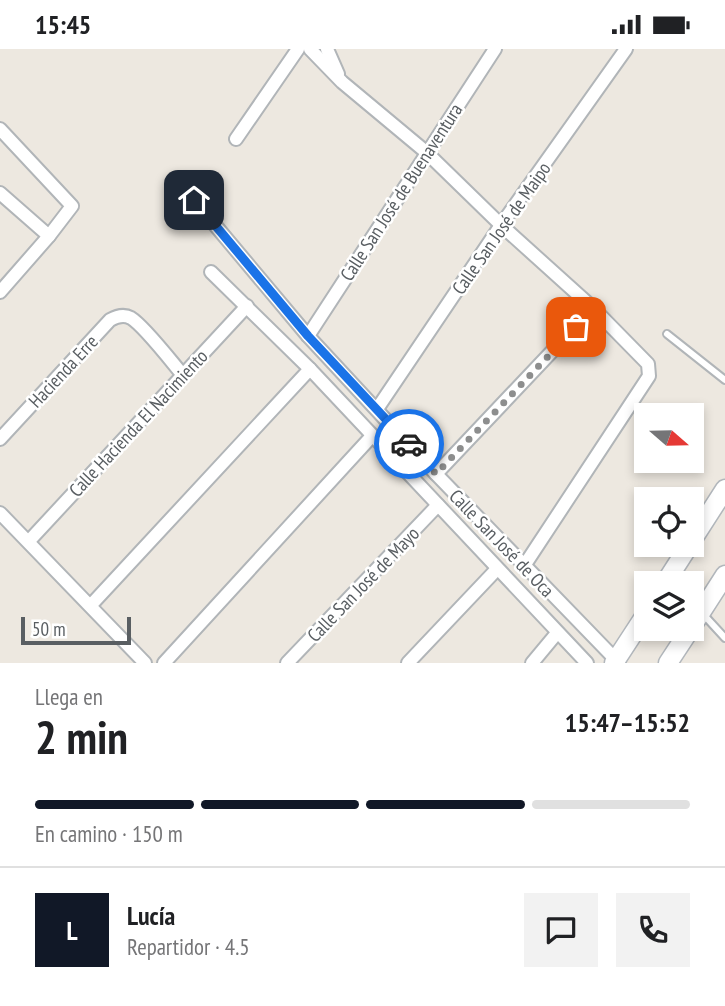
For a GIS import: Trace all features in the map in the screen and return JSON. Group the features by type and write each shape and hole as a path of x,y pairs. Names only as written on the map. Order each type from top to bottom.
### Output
{"main road":[{"path":"704,522 725,489"},
{"path":"704,608 725,575"},
{"path":"617,662 634,634"},
{"path":"668,663 682,641"}],"street":[{"path":"236,139 298,49"},
{"path":"310,49 342,82 426,152 648,364 649,376 524,566"},
{"path":"327,49 342,82"},
{"name":"Calle San José de Buenaventura","path":"308,336 495,49"},
{"name":"Calle San José de Maipo","path":"377,409 501,225 626,49"},
{"path":"0,129 72,206 0,292"},
{"path":"0,193 49,236"},
{"name":"Calle San José de Oca","path":"194,200 308,336 617,662"},
{"name":"Calle San José de Oca","path":"211,272 310,369 371,437 587,663"},
{"name":"Calle Hacienda El Nacimiento","path":"29,541 247,306"},
{"path":"436,474 593,309"},
{"name":"Hacienda Erre","path":"0,439 110,320 121,316 133,319 182,374"},
{"path":"91,605 310,369"},
{"path":"164,663 371,437"},
{"name":"Calle San José de Mayo","path":"287,663 438,505"},
{"path":"0,513 145,663"},
{"path":"408,663 497,569"},
{"path":"532,663 558,633"}],"lane":[{"path":"667,334 725,380"},
{"path":"704,628 725,638"}],"way so far":[{"path":"409,444 436,474 576,327"}],"route":[{"path":"194,200 308,336 409,444"}]}
